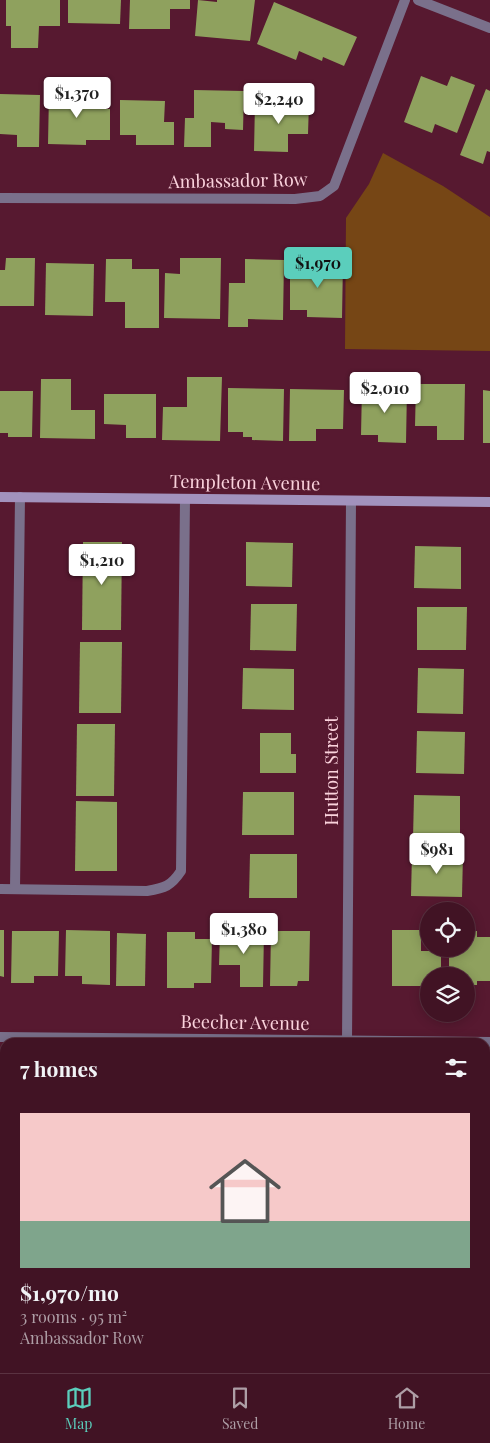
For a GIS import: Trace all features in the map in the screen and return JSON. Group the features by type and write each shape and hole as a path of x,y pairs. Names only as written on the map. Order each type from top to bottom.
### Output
{"street":[{"name":"Ambassador Row","path":"0,198 295,199 320,196 334,186 405,0"},
{"path":"418,0 490,28"},
{"name":"Templeton Avenue","path":"0,497 490,502"},
{"path":"15,889 20,497"},
{"path":"0,889 161,889 174,882 181,871 185,499"},
{"name":"Hutton Street","path":"347,1038 351,501"}],"shaded area":[{"path":"383,153 443,186 490,217 490,351 345,349 346,218 369,184"}],"building":[{"path":"6,0 60,0 60,26 39,26 38,48 11,48 11,26 6,26"},
{"path":"68,0 121,0 120,24 68,23"},
{"path":"130,0 190,0 190,9 170,9 170,29 129,29"},
{"path":"198,0 217,2 217,0 255,0 250,41 195,36"},
{"path":"274,2 357,37 344,66 323,57 322,61 299,51 296,60 257,44"},
{"path":"421,76 447,86 451,76 475,85 457,133 435,124 432,133 404,122"},
{"path":"486,89 490,91 490,152 487,151 483,164 460,155"},
{"path":"194,90 244,91 243,130 225,129 225,123 211,122 211,147 184,147 185,118 194,118"},
{"path":"49,93 99,94 98,109 110,109 110,140 86,140 86,145 48,144"},
{"path":"0,94 40,95 39,147 17,147 17,135 0,134"},
{"path":"120,100 165,101 164,122 174,122 174,145 136,145 136,135 120,135"},
{"path":"255,102 309,103 308,134 288,134 288,152 254,151"},
{"path":"6,258 35,258 34,306 0,306 0,270 5,270"},
{"path":"180,258 221,258 220,319 164,318 165,273 180,274"},
{"path":"106,259 132,259 132,269 159,269 159,328 125,328 125,302 105,302"},
{"path":"245,259 284,260 283,320 248,319 248,327 228,327 229,283 245,283"},
{"path":"308,261 343,262 342,318 307,317 307,310 290,310 290,268 308,268"},
{"path":"46,263 94,264 93,316 45,315"},
{"path":"187,377 222,377 220,441 162,440 163,407 187,407"},
{"path":"41,379 71,379 71,410 95,410 95,439 40,438"},
{"path":"416,384 465,384 464,440 437,440 437,426 415,426"},
{"path":"362,387 407,388 406,443 378,442 378,435 361,435"},
{"path":"228,388 284,389 283,441 252,440 252,437 243,437 243,432 228,432"},
{"path":"290,389 344,390 343,429 316,429 316,441 289,441"},
{"path":"483,390 490,391 490,443 483,443"},
{"path":"0,391 33,391 32,437 8,437 8,433 0,433"},
{"path":"104,394 156,394 156,438 126,438 126,425 104,424"},
{"path":"83,542 122,542 121,630 82,630"},
{"path":"246,542 293,543 292,587 246,586"},
{"path":"415,546 461,547 461,589 414,588"},
{"path":"251,604 297,604 296,651 250,650"},
{"path":"417,607 467,607 466,650 417,650"},
{"path":"80,642 122,642 121,713 79,713"},
{"path":"243,668 294,669 294,710 242,709"},
{"path":"418,668 464,669 463,714 417,713"},
{"path":"77,724 115,724 114,796 76,796"},
{"path":"417,731 465,732 464,774 416,773"},
{"path":"260,733 291,733 291,754 296,754 296,773 260,773"},
{"path":"243,792 294,792 294,835 242,835"},
{"path":"414,795 460,796 460,839 413,839"},
{"path":"76,801 117,802 117,871 75,871"},
{"path":"412,853 463,854 462,897 411,896"},
{"path":"250,854 297,854 297,898 249,898"},
{"path":"0,930 4,930 4,977 0,976"},
{"path":"66,930 110,931 110,985 82,984 82,976 65,976"},
{"path":"392,930 420,930 420,957 441,957 441,967 420,967 420,986 392,986"},
{"path":"12,931 59,931 58,976 34,976 34,983 11,983"},
{"path":"220,931 264,931 263,987 240,987 240,965 219,965"},
{"path":"271,931 310,931 309,981 298,981 297,986 270,986"},
{"path":"475,931 477,931 477,937 490,937 490,981 477,981 477,985 475,985 475,967 449,967 449,957 475,957"},
{"path":"167,932 195,932 195,939 212,939 211,983 194,983 194,988 167,988"},
{"path":"117,933 146,934 145,986 116,986"}]}
